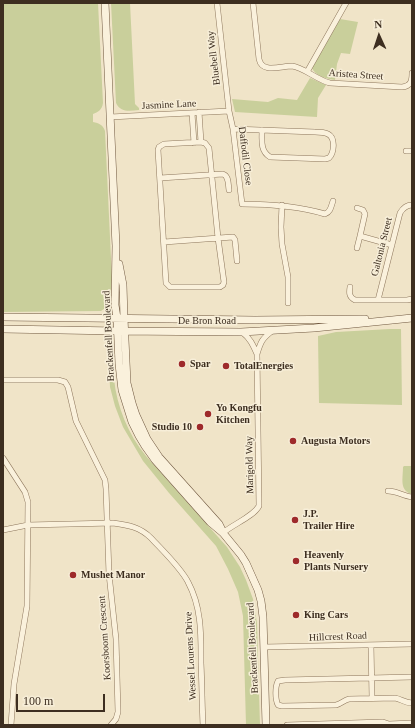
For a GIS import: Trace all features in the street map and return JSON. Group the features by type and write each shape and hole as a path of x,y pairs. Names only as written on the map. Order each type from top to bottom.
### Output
{"street":[{"name":"Brackenfell Boulevard","path":"105,3 116,246 115,305 120,318 121,331 119,364 122,390 132,422 139,436 155,460 241,555 253,576 261,601 263,617 266,725"},
{"name":"Bluebell Way","path":"217,3 229,111"},
{"name":"Aristea Street","path":"253,3 259,59 262,66 266,68 298,67 330,83 402,87 407,86 410,83 412,73"},
{"path":"306,72 346,3"},
{"name":"Jasmine Lane","path":"110,117 229,111"},
{"name":"Daffodil Close","path":"229,111 233,129 242,204 282,205"},
{"path":"199,112 201,142"},
{"path":"192,113 194,143"},
{"path":"233,129 262,130 315,132 327,133 332,137 333,152 329,158 325,159 270,157 263,149 262,130"},
{"path":"194,143 205,143 209,148 224,282 220,287 170,287 166,283 158,150 164,144 194,143"},
{"path":"406,150 412,151"},
{"path":"160,178 223,174 228,178 229,190"},
{"path":"288,303 288,277 282,244 281,228 282,205 308,209 325,214 330,210 333,201"},
{"name":"Galtonia Street","path":"378,300 401,210 405,206 412,205"},
{"path":"357,208 364,211 365,214 357,248"},
{"path":"360,236 392,245"},
{"path":"164,242 230,237 234,238 237,261"},
{"path":"350,287 349,294 355,300 412,299"},
{"name":"De Bron Road","path":"3,317 255,320 411,318"},
{"name":"De Bron Road","path":"3,329 241,332 314,328 411,318"},
{"name":"Marigold Way","path":"223,534 228,529 255,512 259,506 257,354 260,342 272,331"},
{"name":"Marigold Way","path":"241,332 247,336 257,354"},
{"name":"Koorsboom Crescent","path":"3,380 58,380 67,384 76,421 105,480 109,574 116,639 118,712 116,719 111,725"},
{"path":"3,458 27,497 28,525 27,606 14,684 11,725"},
{"path":"388,491 412,497"},
{"name":"Wessel Lourens Drive","path":"3,530 28,525 108,523 127,525 140,529 146,533 170,558 188,581 194,594 200,617 203,725"},
{"name":"Hillcrest Road","path":"264,648 412,644"},
{"path":"371,645 372,698"},
{"path":"412,677 280,680 276,684 277,704 282,706 336,705 341,704 347,699 372,698 398,698 405,702 412,703"},
{"path":"287,725 384,722 389,724 412,723"}],"green space":[{"path":"3,3 98,3 103,103 100,110 93,114 93,122 103,127 105,131 112,280 109,301 105,308 101,311 3,312"},
{"path":"111,3 130,3 135,104 139,110 123,110 116,103"},
{"path":"340,19 358,22 350,54 341,53 337,64 335,80 318,75 312,68"},
{"path":"310,78 326,85 318,98 317,117 235,112 232,99 268,102 278,98 297,100"},
{"path":"401,329 402,405 319,403 318,336 336,332"},
{"path":"108,345 112,345 115,389 118,400 124,420 134,439 146,456 227,547 240,567 246,580 253,599 257,623 260,725 246,725 243,616 238,592 216,546 143,461 123,427 110,387"},
{"path":"404,466 412,466 412,494 403,487 402,480"}],"place":[{"name":"Spar","path":"182,364"},
{"name":"TotalEnergies","path":"226,366"},
{"name":"Yo Kongfu Kitchen","path":"208,414"},
{"name":"Studio 10","path":"200,427"},
{"name":"Augusta Motors","path":"293,441"},
{"name":"J.P. Trailer Hire","path":"295,520"},
{"name":"Heavenly Plants Nursery","path":"296,561"},
{"name":"Mushet Manor","path":"73,575"},
{"name":"King Cars","path":"296,615"}]}
